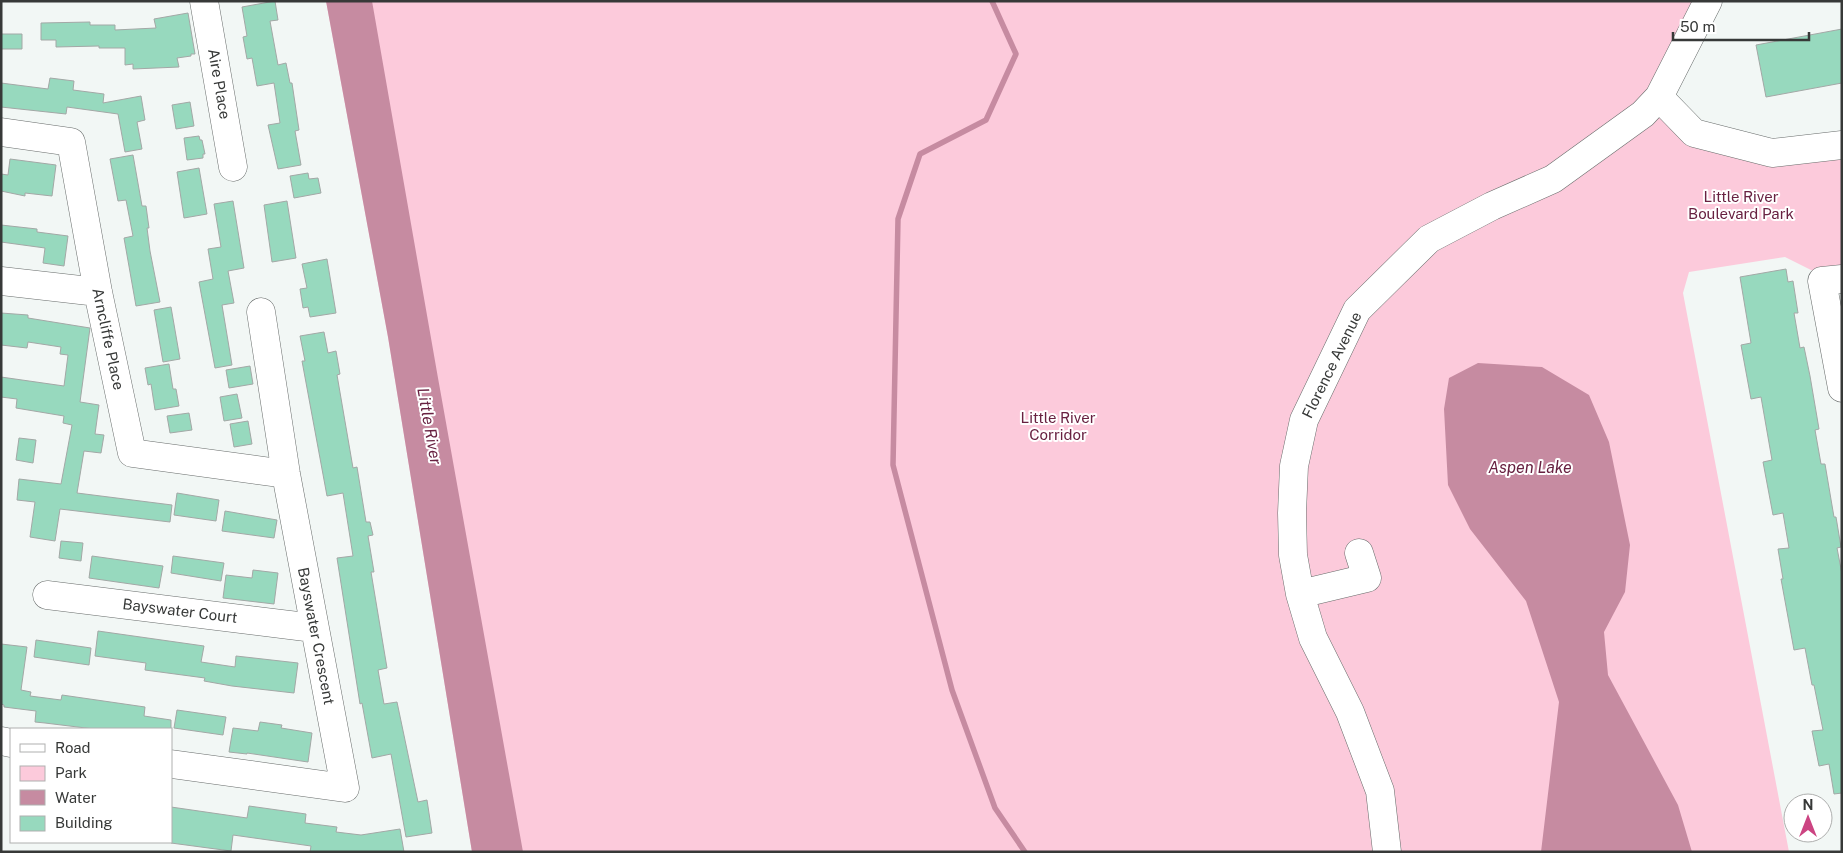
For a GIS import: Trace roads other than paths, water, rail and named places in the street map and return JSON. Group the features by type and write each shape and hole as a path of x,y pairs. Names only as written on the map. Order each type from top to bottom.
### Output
{"street":[{"name":"Aire Place","path":"204,1 233,167"},
{"name":"Florence Avenue","path":"1387,852 1380,791 1350,712 1313,638 1300,594 1293,555 1292,513 1294,466 1304,420 1358,310 1429,238 1492,206 1553,179 1643,114 1659,97 1708,1"},
{"path":"1659,97 1694,133 1772,153 1842,145"},
{"name":"Arncliffe Place","path":"1,132 71,142 98,292 132,453 286,474"},
{"path":"1832,280 1842,388"},
{"path":"1,281 98,292"},
{"name":"Bayswater Crescent","path":"172,764 345,788 286,474 260,312"},
{"path":"1300,594 1367,578 1359,553"},
{"name":"Bayswater Court","path":"46,594 314,628"}],"water":[{"name":"Little River","path":"326,1 372,1 523,852 472,852 388,337"},
{"name":"Aspen Lake","path":"1478,363 1542,367 1589,395 1609,442 1630,545 1625,592 1604,632 1608,675 1678,805 1692,852 1541,852 1559,702 1526,601 1470,529 1448,485 1444,409 1449,378"}],"waterway":[{"path":"992,1 1016,54 986,120 920,154 898,219 893,465 952,690 995,808 1025,852"}],"park label":[{"name":"Little River Boulevard Park","path":"1741,206"},
{"name":"Little River Corridor","path":"1058,426"}]}
